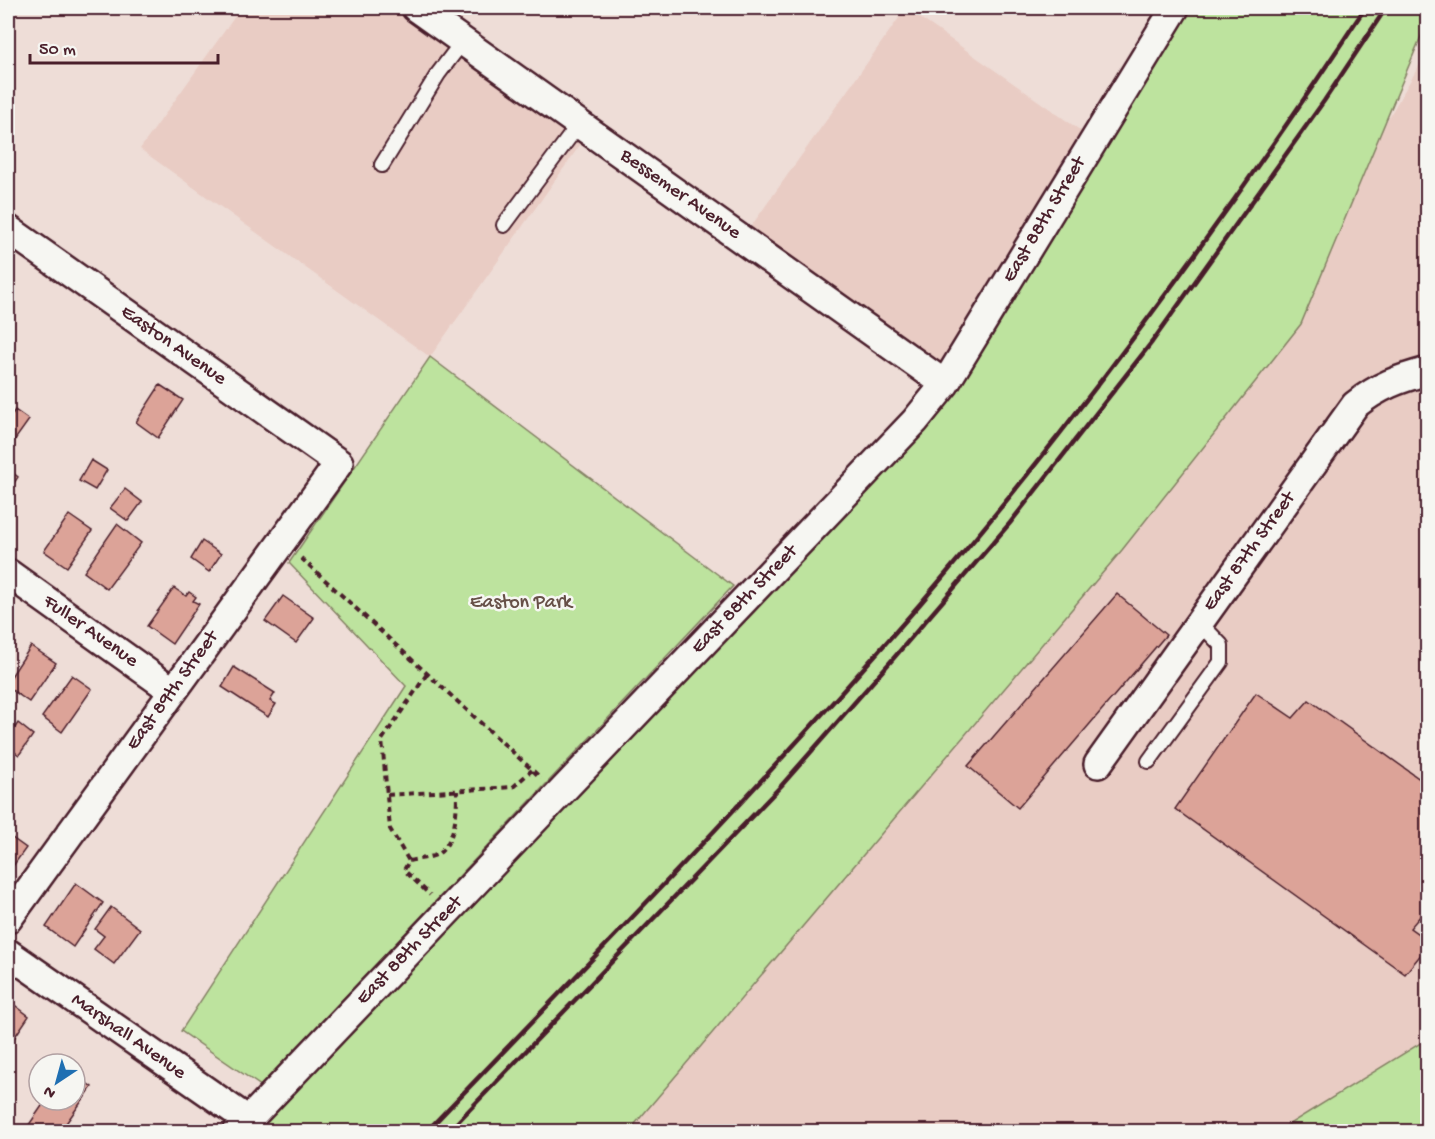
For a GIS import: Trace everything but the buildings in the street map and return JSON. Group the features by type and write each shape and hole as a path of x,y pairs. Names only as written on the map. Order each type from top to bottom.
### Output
{"street":[{"name":"Bessemer Avenue","path":"416,8 945,384"},
{"name":"East 88th Street","path":"243,1126 915,422 945,384 1175,8"},
{"name":"Easton Avenue","path":"8,229 339,463"},
{"name":"East 87th Street","path":"1098,764 1355,405 1393,381 1428,371"},
{"name":"East 89th Street","path":"8,919 339,463"},
{"name":"Fuller Avenue","path":"8,573 173,692"},
{"name":"Marshall Avenue","path":"8,953 243,1126"}],"lane":[{"path":"382,165 438,74 463,41"},
{"path":"504,225 579,124"},
{"path":"1149,760 1221,662 1221,645 1199,622"}],"path":[{"path":"296,553 546,782"},
{"path":"410,861 390,829 382,740 428,674"},
{"path":"387,795 513,787 532,770"},
{"path":"435,900 404,870 410,861 437,854 449,840 457,811 457,791"}],"shaded area":[{"path":"241,8 416,8 590,131 430,357 140,149"},
{"path":"906,8 1094,140 945,384 742,239"},
{"path":"1427,52 1427,1131 566,1132 1294,280"}],"green space":[{"path":"1175,8 1427,8 1427,22 1301,324 1122,550 629,1131 237,1132 915,421"},
{"name":"Easton Park","path":"430,357 733,586 261,1086 181,1031 406,686 289,563"},
{"path":"1427,1039 1427,1131 1278,1131"}],"railway":[{"path":"426,1132 800,739 980,533 1096,388 1152,313 1261,162 1365,8"},
{"path":"448,1132 781,786 1010,523 1152,342 1324,101 1386,8"}]}
